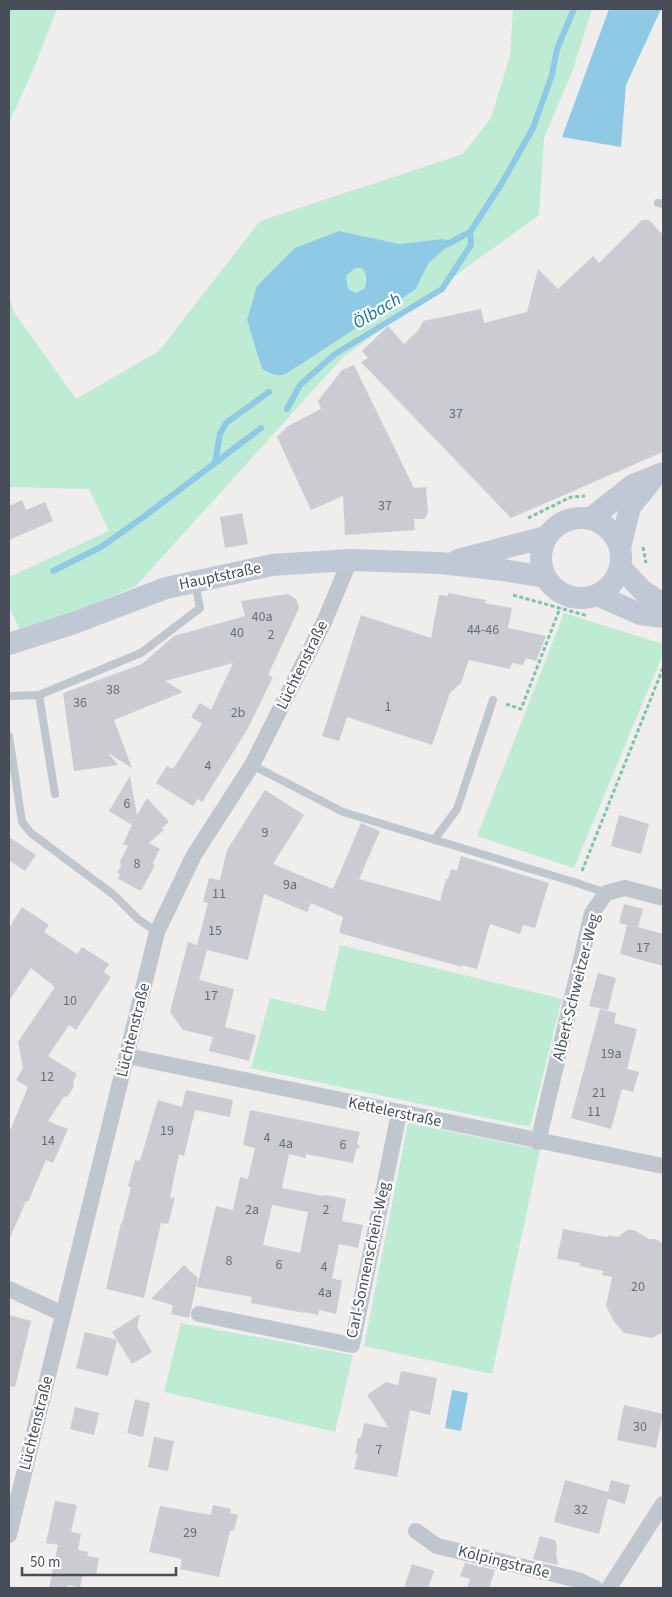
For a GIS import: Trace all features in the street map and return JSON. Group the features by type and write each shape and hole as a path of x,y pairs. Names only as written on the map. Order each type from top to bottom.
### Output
{"main road":[{"path":"590,519 633,485 658,475"},
{"path":"658,475 630,507 620,557 616,578 608,588 597,595 578,598 558,592 545,577 540,557 546,537 555,527 566,521 578,518 590,519 601,523 616,538 620,557 643,591 663,604"},
{"name":"Hauptstraße","path":"440,563 546,537"},
{"name":"Hauptstraße","path":"9,644 74,623 166,588 272,565 350,560 440,563 545,577"},
{"path":"597,595 640,614 663,617"}],"street":[{"name":"Lüchtenstraße","path":"9,1535 157,932 194,855 252,765 325,620 350,560"},
{"name":"Albert-Schweitzer-Weg","path":"538,1142 592,913 606,893 624,888 663,898"},
{"name":"Kettelerstraße","path":"127,1056 538,1142 663,1166"},
{"name":"Carl-Sonnenschein-Weg","path":"199,1314 352,1345 400,1113"},
{"path":"9,1289 63,1314"},
{"path":"609,1588 663,1504"},
{"name":"Kolpingstraße","path":"416,1531 437,1546 578,1580 595,1588"}],"lane":[{"path":"9,696 39,695 141,653 200,608 195,582"},
{"path":"39,695 55,794"},
{"path":"434,840 456,809 493,700"},
{"path":"9,736 22,822 31,833 114,896 138,919 157,932"},
{"path":"252,765 343,812 606,893"}],"path":[{"path":"521,522 571,498 589,495 618,495"},
{"path":"508,594 595,618"},
{"path":"493,700 522,709 560,608"},
{"path":"577,883 663,668"}],"green space":[{"path":"9,9 57,9 33,70 9,123"},
{"path":"513,9 592,9 572,72 544,138 539,215 343,357 136,586 22,634 9,607 9,577 109,531 89,489 9,487 9,296 14,312 76,399 159,351 260,221 463,154 491,118 510,56","holes":["442,239 453,242 428,264 416,289 281,376 274,376 262,369 247,320 375,240 399,244"]},
{"path":"362,267 365,272 365,288 356,293 348,289 346,276 355,268"},
{"path":"564,613 663,644 663,654 574,868 477,836"},
{"path":"340,945 562,999 530,1127 251,1068 270,998 325,1011"},
{"path":"408,1123 540,1150 492,1374 364,1346"},
{"path":"181,1323 353,1355 335,1432 164,1392"}],"water":[{"path":"609,9 661,9 626,85 621,147 562,137"},
{"path":"339,231 399,244 442,239 454,241 428,264 416,289 298,366 277,376 262,369 247,320 257,286 295,248","holes":["355,268 362,268 366,280 365,288 356,293 348,289 346,276"]},
{"path":"452,1390 468,1393 461,1431 445,1428"}],"building":[{"path":"642,220 649,220 663,235 663,452 511,518 361,362 368,358 362,351 388,326 404,344 419,330 423,321 481,309 484,323 527,312 538,269 558,289 593,256 599,263"},
{"path":"354,365 414,488 426,487 428,513 424,519 414,519 415,530 345,535 343,496 311,510 277,437 288,426 321,409 318,401 342,370"},
{"path":"22,500 26,510 45,502 53,521 9,540 9,506"},
{"path":"242,513 248,544 225,548 220,517"},
{"path":"448,593 486,600 485,603 512,608 508,628 546,636 536,661 526,658 523,665 512,663 510,669 469,660 461,683 450,693 432,745 347,717 339,741 322,736 361,615 431,638 439,595 448,596"},
{"path":"288,594 296,599 299,608 268,675 273,677 247,730 202,802 198,799 193,806 156,783 167,766 173,769 202,724 191,717 200,703 211,710 233,663 165,681 183,692 114,720 132,768 108,753 118,765 74,771 63,693 142,664 174,636 245,616 241,601"},
{"path":"130,776 137,815 147,798 169,822 162,828 164,830 149,843 160,849 153,862 154,867 141,891 118,879 120,874 117,873 121,866 120,861 128,846 123,844 132,825 109,811"},
{"path":"265,790 304,815 273,864 333,889 361,823 380,831 359,879 440,901 446,879 448,879 451,869 457,871 461,856 549,883 535,928 523,925 520,934 490,924 477,969 462,965 462,967 339,933 343,917 311,903 307,912 264,894 248,960 207,950 199,980 234,989 225,1027 256,1035 249,1061 209,1051 213,1037 183,1030 170,1012 188,942 197,945 208,903 203,902 209,878 220,880 227,850"},
{"path":"619,815 649,824 641,854 611,846"},
{"path":"9,837 36,855 25,871 9,860"},
{"path":"624,904 643,909 638,927 663,934 663,966 620,954 627,925 619,923"},
{"path":"22,907 49,925 44,932 77,954 82,947 109,964 104,972 111,977 76,1030 69,1025 48,1056 77,1074 73,1082 74,1086 68,1096 64,1097 48,1121 68,1129 53,1163 46,1160 9,1240 9,1133 28,1087 16,1080 23,1068 18,1042 55,987 31,968 9,1001 9,928"},
{"path":"598,973 616,978 608,1010 589,1006"},
{"path":"600,1009 616,1013 614,1023 637,1029 627,1069 639,1072 633,1092 622,1089 611,1129 571,1118"},
{"path":"186,1090 233,1100 230,1117 195,1110 184,1156 179,1154 170,1197 175,1198 168,1224 161,1223 144,1298 106,1289 131,1187 128,1186 135,1160 140,1161 158,1100 182,1107"},
{"path":"250,1110 360,1132 357,1143 360,1147 356,1150 353,1163 306,1154 306,1158 289,1154 282,1187 346,1199 342,1221 363,1225 358,1248 339,1244 332,1278 342,1281 336,1314 319,1310 318,1315 251,1303 252,1297 197,1287 216,1206 233,1210 240,1177 248,1179 255,1148 243,1145","holes":["272,1205 308,1212 300,1253 263,1245"]},
{"path":"563,1229 607,1237 608,1235 618,1237 627,1230 634,1230 649,1239 656,1239 663,1244 663,1332 652,1338 624,1333 615,1323 606,1306 612,1277 602,1275 603,1271 579,1266 580,1263 557,1259"},
{"path":"184,1265 198,1278 189,1318 171,1314 173,1305 151,1299"},
{"path":"140,1314 137,1327 152,1352 132,1364 112,1332"},
{"path":"9,1315 31,1321 15,1387 9,1386"},
{"path":"85,1332 117,1340 108,1376 76,1368"},
{"path":"401,1371 437,1378 430,1415 410,1410 397,1477 354,1469 358,1454 355,1454 358,1438 361,1438 364,1423 389,1428 367,1395 386,1382 398,1385"},
{"path":"135,1399 150,1403 143,1437 127,1433"},
{"path":"624,1405 663,1414 656,1448 617,1440"},
{"path":"75,1407 99,1413 94,1435 70,1429"},
{"path":"154,1437 174,1441 168,1471 148,1467"},
{"path":"565,1480 608,1492 611,1480 630,1485 625,1504 608,1499 599,1534 554,1522"},
{"path":"55,1501 77,1505 71,1532 81,1534 78,1550 88,1552 87,1556 99,1558 96,1576 83,1573 80,1588 68,1585 67,1588 49,1588 58,1545 46,1543"},
{"path":"213,1505 231,1509 230,1513 238,1515 234,1530 230,1531 219,1577 180,1569 182,1559 149,1552 160,1506 211,1515"},
{"path":"540,1536 555,1540 558,1565 533,1559"},
{"path":"465,1563 495,1570 489,1588 467,1588 470,1579 460,1576"},
{"path":"412,1564 434,1571 428,1588 404,1588"}],"waterway":[{"name":"Ölbach","path":"448,244 470,232 502,183 533,128 552,75 557,49 574,9"},
{"name":"Ölbach","path":"287,409 300,385 335,354 442,289 471,245 470,232"},
{"name":"Ölbach","path":"53,571 101,547 215,463 220,434 226,423 269,392"},
{"name":"Ölbach","path":"215,463 261,428"}]}
